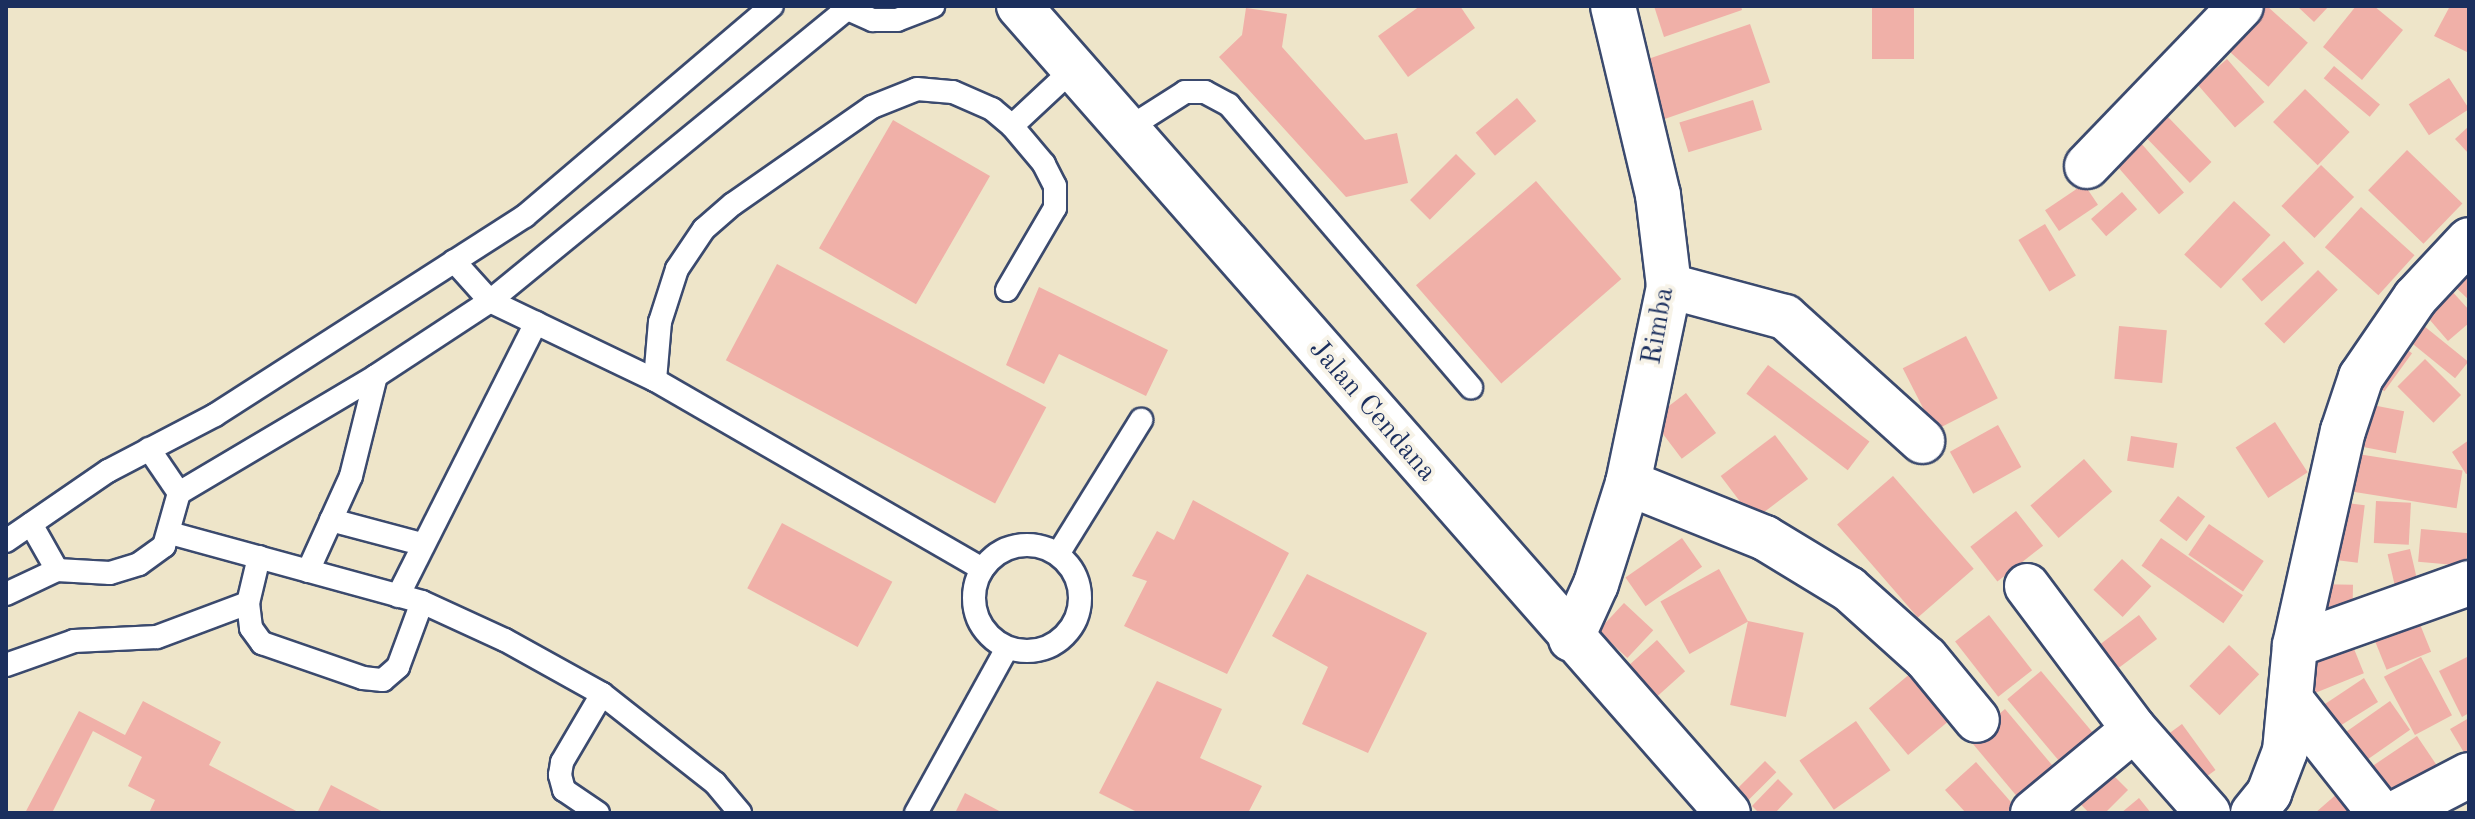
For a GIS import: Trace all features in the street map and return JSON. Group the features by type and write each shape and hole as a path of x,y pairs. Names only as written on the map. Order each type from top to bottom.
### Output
{"street":[{"name":"Jalan Cendana","path":"1019,6 1571,639 1728,813"},
{"name":"Rimba","path":"1571,639 1596,584 1628,483 1669,286 1658,195 1613,6"},
{"path":"2087,166 2241,6"},
{"path":"2253,813 2269,793 2285,751 2293,703 2295,645 2343,431 2361,377 2415,298 2469,240"},
{"path":"1669,286 1785,317 1922,441"},
{"path":"1628,483 1765,538 1849,589 1926,658 1977,720"},
{"path":"2295,645 2469,583"},
{"path":"2027,586 2134,729 2208,813"},
{"path":"2293,703 2380,813"},
{"path":"2033,813 2134,729"},
{"path":"2396,813 2469,775"}],"lane":[{"path":"6,541 149,449 215,415 525,216 772,6"},
{"path":"6,594 57,570 110,573 139,564 164,546 179,493 376,376 490,301 843,8 873,20 897,20 933,6"},
{"path":"1012,126 1072,70"},
{"path":"655,380 660,322 677,269 704,229 733,204 872,107 917,89 953,92 992,109 1012,126 1050,175 1055,208 1007,290"},
{"path":"1127,129 1185,92 1205,92 1229,105 1471,387"},
{"path":"454,261 490,301 655,380 982,569"},
{"path":"398,596 536,323"},
{"path":"308,571 351,476 376,376"},
{"path":"1058,554 1141,420"},
{"path":"149,449 179,493"},
{"path":"331,520 422,544"},
{"path":"31,524 57,570"},
{"path":"170,533 422,602 505,640 602,694 715,783 735,811"},
{"path":"1017,545 1039,545 1058,554 1072,571 1079,592 1077,613 1067,632 1050,646 1029,651 1007,648 988,634 976,615 974,591 982,569 997,553 1017,545"},
{"path":"259,557 248,603 251,628 262,643 383,680 398,667 422,602"},
{"path":"6,665 74,641 157,637 248,603"},
{"path":"916,813 1007,648"},
{"path":"598,813 564,790 560,775 562,762 602,694"}],"building":[{"path":"1420,6 1460,6 1475,28 1408,77 1378,36"},
{"path":"1654,6 1741,6 1742,10 1664,37"},
{"path":"1872,6 1914,6 1914,59 1872,59"},
{"path":"2267,6 2308,43 2268,87 2228,50"},
{"path":"2297,6 2329,6 2314,22"},
{"path":"2356,6 2374,6 2403,30 2362,80 2323,47"},
{"path":"2450,6 2469,6 2469,53 2434,36"},
{"path":"1246,8 1287,14 1282,47 1365,140 1397,133 1408,183 1346,197 1219,57 1242,35"},
{"path":"1750,24 1770,83 1662,120 1642,61"},
{"path":"2227,59 2264,102 2235,128 2198,85"},
{"path":"2334,66 2380,105 2370,117 2324,78"},
{"path":"2449,78 2469,109 2429,135 2409,104"},
{"path":"2305,89 2350,132 2318,165 2273,122"},
{"path":"1517,98 1536,121 1495,156 1476,133"},
{"path":"1753,100 1762,130 1688,152 1679,123"},
{"path":"2167,116 2211,162 2190,183 2145,137"},
{"path":"893,120 990,176 916,304 819,248"},
{"path":"2469,126 2469,154 2455,139"},
{"path":"2140,142 2184,193 2159,214 2115,164"},
{"path":"2407,150 2462,203 2423,244 2368,190"},
{"path":"1456,154 1476,174 1430,220 1410,200"},
{"path":"2321,165 2354,197 2314,238 2281,206"},
{"path":"1536,181 1621,279 1501,383 1416,285"},
{"path":"2084,184 2098,205 2059,231 2045,210"},
{"path":"2122,192 2137,209 2106,236 2091,219"},
{"path":"2234,201 2271,235 2221,288 2184,254"},
{"path":"2361,207 2415,255 2378,295 2325,247"},
{"path":"2045,224 2076,275 2049,291 2018,240"},
{"path":"2284,241 2304,263 2262,301 2242,279"},
{"path":"2469,261 2469,300 2450,282"},
{"path":"777,264 1046,407 995,503 726,360"},
{"path":"2318,270 2338,290 2284,344 2264,324"},
{"path":"1039,287 1168,350 1146,396 1059,354 1044,384 1006,365"},
{"path":"2450,289 2469,310 2469,323 2448,341 2423,312"},
{"path":"2119,326 2167,330 2162,383 2114,379"},
{"path":"2424,326 2468,362 2455,378 2411,342"},
{"path":"1966,336 1998,398 1935,431 1903,368"},
{"path":"2391,338 2412,353 2384,391 2363,376"},
{"path":"2425,359 2461,395 2433,423 2397,387"},
{"path":"1768,365 1869,441 1848,470 1746,394"},
{"path":"1686,393 1716,433 1682,459 1652,419"},
{"path":"2357,402 2404,411 2396,453 2349,444"},
{"path":"2275,422 2308,472 2268,498 2236,448"},
{"path":"1998,425 2021,467 1973,494 1950,452"},
{"path":"1775,435 1808,479 1754,520 1721,476"},
{"path":"2131,436 2177,443 2174,468 2127,461"},
{"path":"2469,440 2469,473 2466,474 2452,452"},
{"path":"2345,452 2463,471 2457,508 2339,490"},
{"path":"2084,459 2112,491 2059,538 2030,506"},
{"path":"1893,476 1974,569 1918,617 1837,525"},
{"path":"2178,496 2205,516 2186,541 2159,521"},
{"path":"1193,500 1289,553 1227,674 1124,626 1147,581 1132,576 1157,531 1174,540"},
{"path":"2331,501 2365,505 2358,563 2324,559"},
{"path":"2376,501 2411,503 2409,545 2374,543"},
{"path":"2016,511 2043,546 1997,581 1970,547"},
{"path":"782,523 892,582 858,647 747,588"},
{"path":"2209,524 2264,561 2243,592 2188,555"},
{"path":"2421,529 2469,533 2466,566 2418,562"},
{"path":"1682,538 1702,567 1646,606 1625,578"},
{"path":"2161,538 2243,595 2223,623 2141,566"},
{"path":"2410,549 2419,588 2397,593 2388,554"},
{"path":"2122,559 2151,586 2123,617 2093,590"},
{"path":"1719,569 1748,621 1689,654 1660,601"},
{"path":"1307,574 1427,633 1368,753 1302,724 1328,667 1272,636"},
{"path":"2312,584 2353,585 2353,610 2312,609"},
{"path":"1624,603 1653,630 1627,658 1598,631"},
{"path":"2415,612 2431,652 2387,670 2370,630"},
{"path":"1989,615 2032,670 1998,697 1955,641"},
{"path":"2139,615 2157,639 2106,677 2088,654"},
{"path":"1748,621 1804,633 1786,717 1730,705"},
{"path":"2350,639 2364,673 2310,695 2296,661"},
{"path":"1657,640 1685,671 1651,702 1623,671"},
{"path":"2229,645 2259,674 2220,715 2189,686"},
{"path":"2469,656 2469,713 2462,717 2439,671"},
{"path":"2421,657 2452,715 2415,735 2384,677"},
{"path":"2041,671 2096,736 2062,764 2007,699"},
{"path":"1911,673 1950,720 1908,755 1869,708"},
{"path":"2364,678 2378,702 2335,729 2316,710"},
{"path":"1157,681 1222,709 1200,758 1262,786 1248,813 1139,813 1099,793"},
{"path":"143,701 221,742 209,765 300,813 149,813 155,800 128,786 142,757 93,731 52,813 25,813 79,711 125,735"},
{"path":"2390,701 2410,730 2358,766 2338,737"},
{"path":"2005,709 2054,768 2018,798 1969,739"},
{"path":"2469,718 2469,754 2466,756 2450,729"},
{"path":"1856,721 1890,770 1834,810 1799,761"},
{"path":"2182,724 2216,770 2198,783 2164,737"},
{"path":"2417,736 2440,771 2393,803 2370,768"},
{"path":"1765,761 1776,772 1748,801 1737,789"},
{"path":"1976,762 2017,809 2012,813 1966,813 1945,790"},
{"path":"2102,764 2128,790 2105,813 2089,813 2072,795"},
{"path":"1778,779 1793,794 1775,813 1759,813 1752,806"},
{"path":"331,785 385,813 317,813"},
{"path":"965,793 1003,813 955,813"},
{"path":"2338,793 2354,813 2315,813"},
{"path":"2139,798 2151,813 2121,813"}]}
